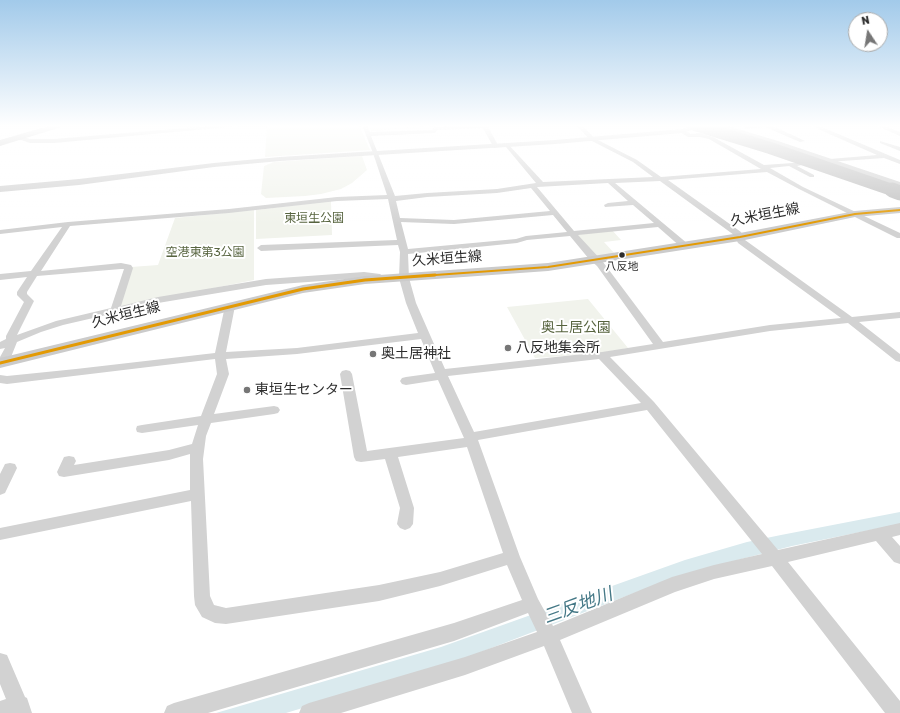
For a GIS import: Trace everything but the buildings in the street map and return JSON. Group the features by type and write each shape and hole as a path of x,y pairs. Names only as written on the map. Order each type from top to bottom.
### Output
{"highway":[{"path":"800,158 900,193"}],"main road":[{"name":"久米垣生線","path":"1,362 303,288 382,279 527,269 596,260 740,237 855,214 900,210"}],"street":[{"path":"0,189 79,182 244,162 299,158"},
{"path":"378,158 392,198 402,247 404,278 411,303 455,407 471,439 512,557 534,607 566,672 582,713"},
{"path":"517,158 555,213 596,260 660,346"},
{"path":"629,158 661,179 740,237 741,241 851,321 900,359"},
{"path":"748,158 815,194 900,236"},
{"path":"750,158 766,168"},
{"path":"791,158 900,198"},
{"path":"822,158 900,185"},
{"path":"0,232 68,224 222,212 337,199 392,198 497,191 536,184 661,179 860,158"},
{"path":"891,158 900,162"},
{"path":"791,165 812,176"},
{"path":"609,182 658,225 685,246"},
{"path":"608,205 633,203"},
{"path":"397,220 454,222 555,213"},
{"path":"1,362 12,341 12,336 29,301 22,295 22,292 68,224"},
{"path":"261,248 402,247 509,242 526,238 573,234 577,232 658,225"},
{"path":"0,277 122,266 128,267 115,310"},
{"path":"0,346 47,326 172,298 258,283 364,275 377,276 382,279"},
{"path":"230,306 220,356 223,374 206,420 196,459 202,596 204,605 208,611 215,615 241,614 386,592 440,579 512,557"},
{"path":"406,381 442,375 602,355 770,328 900,315"},
{"path":"0,379 7,380 196,357 297,351 424,334"},
{"path":"602,355 650,406 756,536 896,713"},
{"path":"346,374 361,457 471,439 650,406"},
{"path":"142,429 274,410"},
{"path":"68,461 64,472 169,455 198,447"},
{"path":"390,453 407,508 405,524"},
{"path":"1,484 10,468"},
{"path":"0,534 198,494"},
{"path":"309,713 465,666 672,585 772,556 900,529"},
{"path":"878,533 900,557"},
{"path":"174,713 454,632 534,607"},
{"path":"0,662 21,709 0,711"}],"green space":[{"path":"329,158 363,158 367,170 352,183 341,189 305,196 266,198 261,194 264,166 274,162"},
{"name":"東垣生公園","path":"331,201 332,235 256,239 256,210"},
{"name":"空港東第3公園","path":"254,210 254,280 119,307 131,267 158,265 175,218"},
{"path":"612,230 621,240 604,242 616,255 594,257 575,235"},
{"name":"奥土居公園","path":"588,299 628,348 601,353 535,358 507,307"}],"water":[{"name":"三反地川","path":"900,512 900,524 792,546 726,563 642,590 455,662 286,713 216,713 441,647 685,560 747,542"}],"transit line":[{"path":"0,363 303,289 365,280 548,267 740,237 855,214 900,210"}],"place":[{"name":"八反地","path":"622,255"},
{"name":"八反地集会所","path":"508,348"},
{"name":"奥土居神社","path":"373,354"},
{"name":"東垣生センター","path":"247,390"}]}
